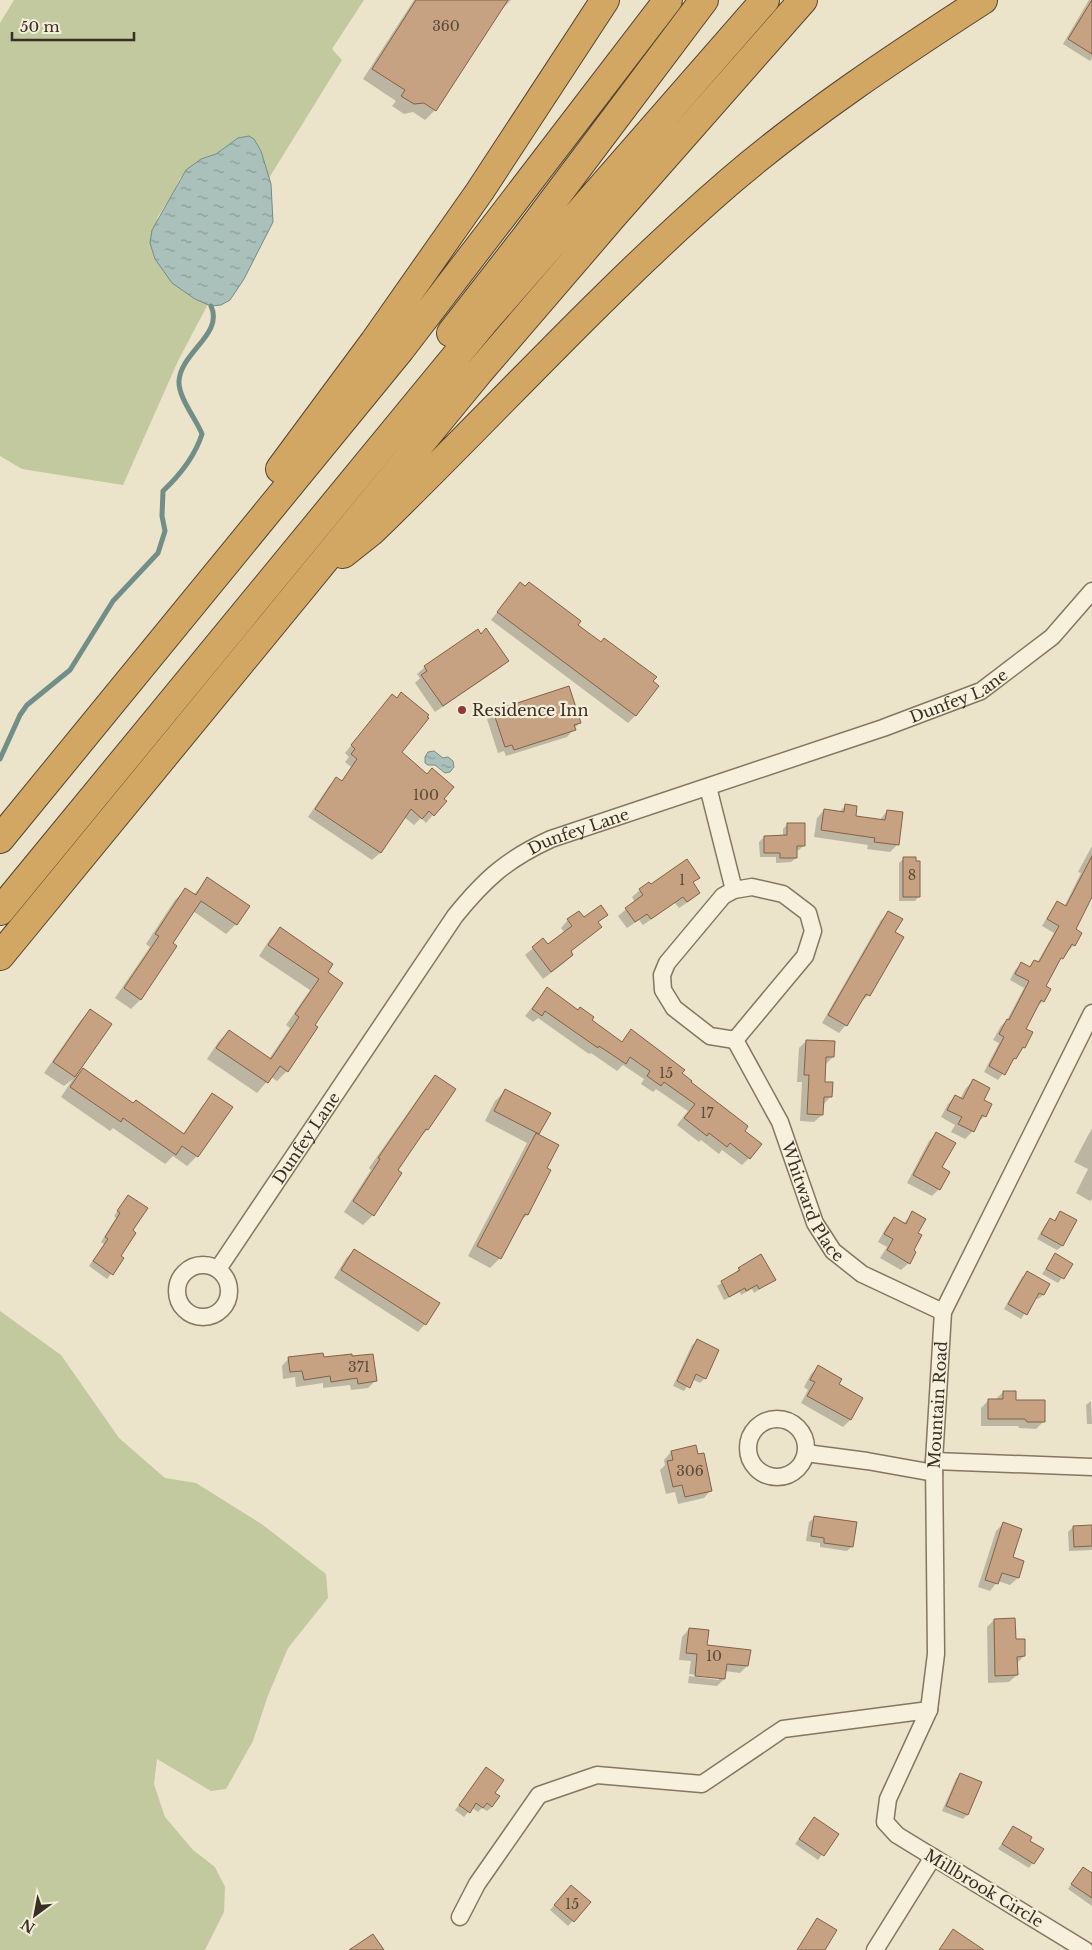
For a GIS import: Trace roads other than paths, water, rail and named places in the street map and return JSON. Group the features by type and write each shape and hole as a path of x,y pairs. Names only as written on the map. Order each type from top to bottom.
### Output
{"highway":[{"path":"213,579 227,545 246,513 332,399 447,238 523,127 605,0"},
{"path":"0,839 430,312 668,0"},
{"path":"0,885 439,348 519,246 704,0"},
{"path":"0,911 476,331 765,0"},
{"path":"0,956 528,314 803,0"},
{"path":"313,574 341,556 372,532 624,279 728,183 786,136 856,85 983,0"}],"street":[{"name":"Dunfey Lane","path":"218,1269 454,916 478,888 514,858 551,839 884,728 981,691 1052,637 1092,591"},
{"path":"708,787 734,890"},
{"path":"752,887 783,894 808,913 813,931 805,956 735,1040 710,1036 674,1008 663,990 662,976 666,963 724,896 734,890 752,887"},
{"name":"Mountain Road","path":"885,1822 888,1799 929,1710 936,1654 934,1467 943,1312 1092,1013"},
{"name":"Whitward Place","path":"735,1040 780,1122 815,1223 833,1251 862,1274 943,1312"},
{"path":"806,1453 934,1467 1092,1467"},
{"path":"460,1917 477,1884 539,1795 596,1775 702,1784 783,1729 929,1710"},
{"name":"Millbrook Circle","path":"885,1822 897,1835 1085,1950"},
{"path":"875,1950 933,1857"}],"water":[{"path":"249,136 254,139 261,151 271,184 273,222 244,279 230,300 221,305 211,306 195,299 172,283 155,259 150,243 152,230 186,170 201,159 216,154 238,138"},
{"path":"434,751 443,758 448,757 453,761 454,767 450,772 445,773 435,765 425,763 425,757 428,752"}],"waterway":[{"path":"0,759 20,715 27,705 70,670 113,601 158,553 165,531 162,516 163,491 186,465 202,434 184,401 179,381 181,371 212,325 211,306"}],"place":[{"name":"Residence Inn","path":"462,710"}]}
